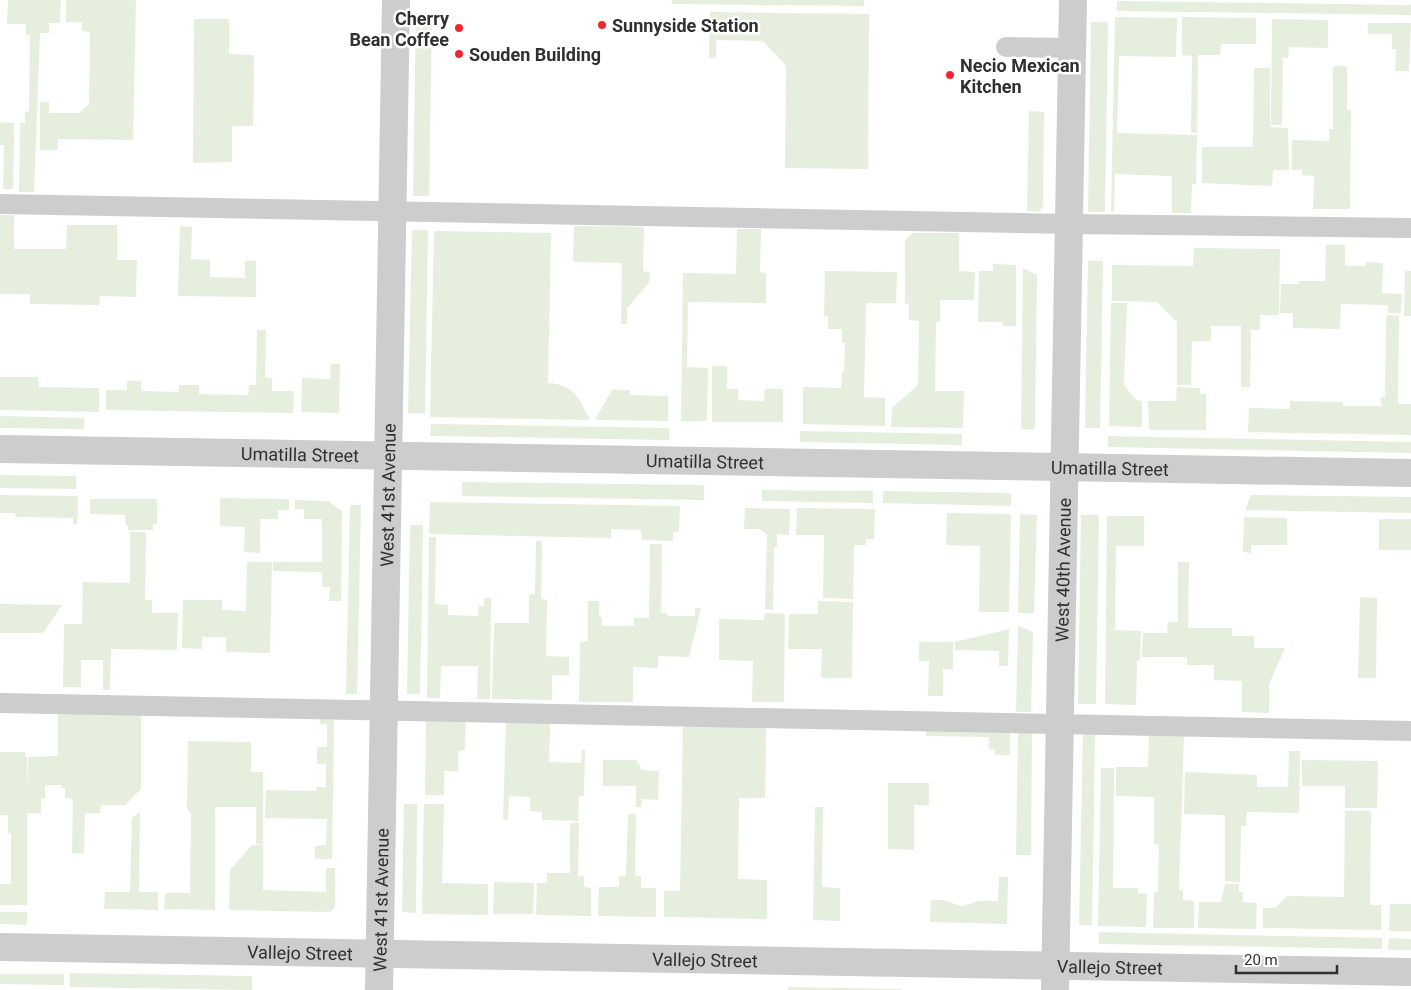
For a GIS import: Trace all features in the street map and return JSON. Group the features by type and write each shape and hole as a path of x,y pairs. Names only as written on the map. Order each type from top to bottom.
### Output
{"street":[{"name":"West 41st Avenue","path":"379,990 396,0"},
{"name":"West 40th Avenue","path":"1055,978 1072,0"},
{"name":"Umatilla Street","path":"0,449 1411,473"},
{"name":"Vallejo Street","path":"0,947 379,954 1055,978 1411,972"}],"lane":[{"path":"1006,47 1072,48"},
{"path":"0,204 1069,224 1411,228"},
{"path":"0,704 1411,731"}],"green space":[{"path":"8,0 61,0 60,23 49,23 49,33 40,33 34,192 19,192 20,123 25,123 25,112 29,111 30,35 26,35 26,24 7,24"},
{"path":"66,0 136,0 133,140 58,139 58,150 40,150 40,102 49,102 49,113 79,113 89,104 90,32 82,31 82,22 66,22"},
{"path":"672,0 864,0 864,6 672,4"},
{"path":"1117,1 1411,5 1411,15 1117,11"},
{"path":"710,12 869,14 868,169 785,168 786,66 763,41 716,40 716,58 709,58"},
{"path":"416,13 432,13 429,196 413,196"},
{"path":"1115,17 1177,18 1176,57 1119,56 1117,133 1197,135 1196,184 1192,184 1191,213 1172,213 1172,176 1115,174 1114,212 1111,211"},
{"path":"1182,17 1256,18 1256,44 1221,44 1220,55 1198,55 1197,133 1191,132 1192,56 1182,55"},
{"path":"194,19 229,19 229,54 254,55 253,126 232,126 232,162 193,163"},
{"path":"1272,19 1328,20 1328,48 1289,47 1288,58 1283,58 1282,125 1271,125"},
{"path":"1091,22 1108,22 1105,212 1088,212"},
{"path":"1368,23 1411,23 1409,71 1395,71 1396,49 1392,49 1392,34 1368,34"},
{"path":"1333,66 1347,66 1347,110 1351,110 1350,209 1313,209 1314,176 1302,175 1302,170 1292,170 1292,140 1329,141 1329,129 1333,129"},
{"path":"1254,68 1270,68 1270,127 1288,128 1289,170 1273,170 1272,186 1202,183 1202,147 1253,147"},
{"path":"1029,111 1044,112 1043,206 1039,212 1027,211"},
{"path":"0,122 14,123 13,189 3,189 4,145 0,145"},
{"path":"0,215 14,215 14,249 66,249 67,225 117,225 117,260 137,260 136,297 100,296 99,305 30,304 30,294 0,294"},
{"path":"180,226 192,227 191,259 210,260 210,277 245,278 245,261 256,261 256,297 178,296"},
{"path":"574,226 644,227 643,271 650,272 649,283 627,308 627,324 621,324 622,263 573,262"},
{"path":"737,229 761,229 760,272 766,273 766,303 688,302 687,367 708,368 707,421 681,421 683,273 736,274"},
{"path":"412,230 428,230 425,413 408,413"},
{"path":"434,231 551,233 548,383 557,384 575,394 590,420 430,417"},
{"path":"913,233 959,233 959,271 975,272 974,300 940,300 940,322 936,322 935,391 964,391 963,428 891,427 892,408 918,385 919,321 909,320 909,304 905,303 905,240"},
{"path":"1326,245 1345,245 1345,266 1365,266 1366,262 1383,263 1382,293 1402,294 1401,313 1388,313 1388,305 1341,304 1340,329 1293,328 1293,313 1280,313 1281,284 1298,284 1299,281 1325,281"},
{"path":"1194,248 1280,249 1279,315 1260,315 1260,330 1251,330 1250,387 1241,387 1241,326 1211,326 1211,341 1192,341 1191,385 1177,385 1177,322 1157,302 1112,301 1112,265 1193,266"},
{"path":"1088,261 1103,261 1100,428 1085,428"},
{"path":"993,264 1016,265 1016,326 1003,326 1003,322 978,322 979,271 993,271"},
{"path":"1023,268 1037,275 1035,429 1021,429"},
{"path":"825,271 897,272 896,303 866,303 864,397 885,398 885,426 803,424 803,387 841,388 842,372 844,372 845,343 842,343 842,329 828,329 828,316 824,316"},
{"path":"1405,271 1411,271 1411,316 1404,316"},
{"path":"1111,303 1127,303 1124,385 1136,400 1142,401 1142,427 1109,426"},
{"path":"1386,315 1399,316 1398,404 1411,404 1411,435 1248,432 1249,408 1290,409 1290,401 1343,402 1343,406 1381,406 1381,397 1385,397"},
{"path":"257,330 266,330 265,378 272,378 272,391 294,391 293,413 106,410 106,390 127,390 127,381 141,381 141,391 179,392 179,385 199,385 199,394 248,395 249,385 256,385"},
{"path":"331,364 340,364 339,413 301,412 302,378 330,379"},
{"path":"712,366 727,366 727,389 738,389 738,400 764,401 765,389 783,389 783,422 712,422"},
{"path":"0,377 38,377 39,387 99,388 99,412 0,410"},
{"path":"1177,387 1200,388 1200,394 1206,394 1206,430 1149,430 1148,401 1176,401"},
{"path":"612,390 630,390 630,395 668,396 668,421 595,420"},
{"path":"0,416 84,418 84,429 0,428"},
{"path":"431,424 669,428 669,440 430,436"},
{"path":"800,431 962,434 962,445 800,442"},
{"path":"1108,436 1411,442 1411,453 1108,447"},
{"path":"0,475 76,476 76,489 0,488"},
{"path":"462,482 704,485 704,500 462,496"},
{"path":"762,490 873,491 873,503 762,501"},
{"path":"883,491 1011,493 1011,506 883,503"},
{"path":"0,495 78,496 77,524 73,524 73,518 16,517 15,513 0,513"},
{"path":"1251,495 1411,497 1411,513 1245,510"},
{"path":"220,498 289,499 289,510 278,510 278,519 260,519 260,553 244,552 245,527 220,526"},
{"path":"90,499 157,499 157,524 153,524 153,530 128,530 125,515 90,514"},
{"path":"295,500 328,501 342,511 341,601 329,601 330,587 322,587 322,572 273,571 273,562 322,562 322,519 304,519 304,509 295,509"},
{"path":"430,502 680,506 679,532 673,532 673,541 642,540 641,530 611,529 611,538 429,534"},
{"path":"350,505 361,505 357,694 346,694"},
{"path":"745,508 790,509 789,535 777,534 777,547 774,547 773,610 765,609 767,534 759,529 744,529"},
{"path":"797,508 875,509 874,539 866,539 866,545 854,545 853,599 823,598 824,535 796,535"},
{"path":"947,513 1011,514 1009,612 979,612 980,546 946,545"},
{"path":"1020,514 1037,515 1034,613 1018,613"},
{"path":"1081,515 1099,515 1096,704 1078,704"},
{"path":"1107,516 1144,516 1144,546 1116,546 1115,630 1141,631 1140,660 1137,660 1136,705 1105,704"},
{"path":"1244,517 1287,518 1287,545 1251,545 1251,553 1243,552"},
{"path":"1379,519 1411,519 1411,550 1379,550"},
{"path":"410,525 423,525 420,694 407,694"},
{"path":"130,532 146,532 145,600 152,600 152,613 178,613 177,650 111,649 110,690 103,690 103,660 81,660 81,687 63,687 64,624 82,624 83,582 130,583"},
{"path":"429,537 436,537 435,604 448,605 448,615 478,616 479,606 484,606 484,598 491,598 490,699 477,699 478,666 441,666 440,698 427,698"},
{"path":"536,541 542,541 541,599 547,600 546,656 569,657 569,675 552,675 552,700 492,699 494,623 529,623 529,595 535,594"},
{"path":"650,544 662,544 661,613 667,613 667,616 695,616 695,608 701,608 689,657 658,656 658,668 633,667 633,702 579,702 580,642 588,641 588,601 599,601 599,617 602,617 602,626 634,626 634,618 649,618"},
{"path":"247,562 272,562 270,653 226,652 226,637 202,637 202,649 182,648 183,600 222,600 222,610 246,611"},
{"path":"1178,562 1189,562 1188,628 1232,628 1232,636 1254,636 1254,648 1285,648 1269,684 1269,713 1242,712 1242,681 1214,680 1214,665 1187,665 1187,657 1142,657 1143,633 1167,633 1168,622 1178,622"},
{"path":"1360,597 1377,598 1376,678 1358,678"},
{"path":"818,601 853,602 852,678 821,678 822,649 788,649 789,614 818,614"},
{"path":"0,604 62,605 43,633 0,633"},
{"path":"765,613 785,614 784,702 752,702 753,661 719,660 719,619 764,620"},
{"path":"1018,626 1033,632 1031,712 1016,712"},
{"path":"1009,629 1008,666 999,666 999,651 955,650 955,642"},
{"path":"919,642 953,642 953,669 943,669 943,696 928,696 929,661 919,661"},
{"path":"58,712 141,714 141,789 125,805 101,805 100,813 85,813 84,853 72,853 73,799 65,798 65,788 62,788 61,785 45,785 45,798 41,799 41,813 27,813 27,905 0,905 0,884 11,884 11,833 8,833 8,815 0,815 0,752 25,752 25,757 27,757 27,796 28,757 58,756"},
{"path":"320,719 334,720 332,859 315,859 315,846 326,845 327,819 265,818 266,790 316,791 317,787 326,787 326,764 317,764 317,747 327,747 327,725 320,724"},
{"path":"426,719 466,720 465,750 458,751 458,771 444,771 444,795 425,795"},
{"path":"506,720 550,721 549,762 581,763 582,750 585,750 584,796 579,796 578,821 542,820 542,812 530,811 530,797 509,796 508,820 503,819"},
{"path":"683,725 766,727 765,798 739,798 738,879 767,880 767,919 664,917 664,891 680,891"},
{"path":"926,726 1010,728 1010,755 995,755 995,749 989,749 989,737 926,736"},
{"path":"1018,730 1032,730 1031,855 1016,855"},
{"path":"1083,731 1095,731 1092,925 1079,925"},
{"path":"1149,733 1184,734 1179,890 1183,891 1183,900 1194,901 1194,928 1153,928 1154,892 1158,892 1159,845 1154,844 1154,797 1116,796 1116,767 1148,767"},
{"path":"188,741 251,742 251,772 263,772 263,844 256,844 256,807 215,807 215,910 164,909 165,893 190,893 191,813 187,808"},
{"path":"1289,751 1300,751 1299,813 1247,812 1246,826 1241,826 1240,882 1225,881 1225,815 1184,814 1185,772 1257,775 1257,787 1288,787"},
{"path":"603,760 637,760 641,770 659,771 658,800 642,799 641,807 636,807 636,786 603,786"},
{"path":"1302,760 1378,761 1377,808 1345,808 1345,786 1302,786"},
{"path":"1101,768 1114,768 1113,888 1138,888 1138,894 1147,893 1146,927 1098,926"},
{"path":"888,783 929,783 929,805 914,805 914,850 888,849"},
{"path":"404,804 417,804 416,913 402,912"},
{"path":"424,804 444,804 442,883 488,884 488,915 422,914"},
{"path":"815,807 823,807 822,887 840,888 840,921 813,920"},
{"path":"1345,811 1371,811 1370,905 1381,905 1381,930 1263,928 1263,908 1275,908 1287,896 1344,897"},
{"path":"140,812 139,892 158,892 158,910 104,909 105,892 130,892 132,818"},
{"path":"628,814 636,814 635,876 641,876 641,888 656,888 656,917 598,916 599,887 619,887 619,876 626,876"},
{"path":"570,823 579,823 578,876 584,876 584,887 591,888 591,916 536,915 537,883 547,883 547,873 570,873"},
{"path":"252,845 263,845 263,890 326,892 326,868 335,868 335,907 330,912 229,910 230,870"},
{"path":"999,877 1008,877 1007,924 930,922 931,900 942,900 962,906 979,901 998,901"},
{"path":"494,882 534,883 533,914 493,914"},
{"path":"1225,884 1239,884 1239,892 1243,892 1243,902 1257,903 1256,929 1198,928 1199,902 1221,902"},
{"path":"1390,904 1411,904 1411,931 1389,931"},
{"path":"0,912 27,912 27,925 0,924"},
{"path":"1099,932 1382,938 1382,949 1099,944"},
{"path":"1389,938 1411,939 1411,950 1388,950"},
{"path":"70,973 252,976 252,990 70,987"},
{"path":"0,974 64,974 64,985 0,984"},
{"path":"788,987 902,989 902,990 788,990"}],"place":[{"name":"Sunnyside Station","path":"602,25"},
{"name":"Cherry Bean Coffee","path":"459,28"},
{"name":"Souden Building","path":"459,54"},
{"name":"Necio Mexican Kitchen","path":"950,75"}]}
